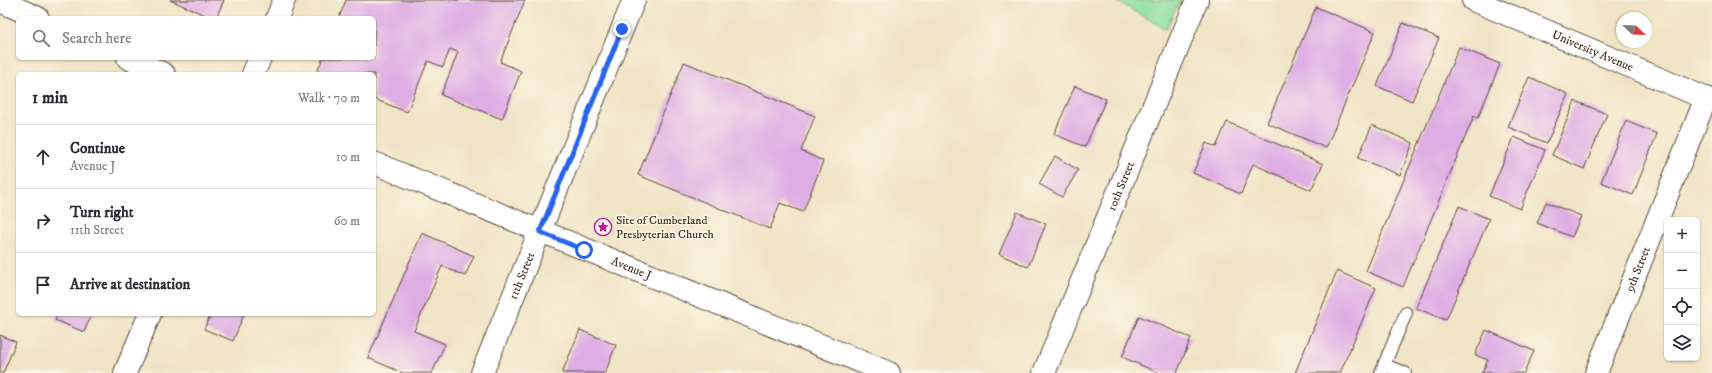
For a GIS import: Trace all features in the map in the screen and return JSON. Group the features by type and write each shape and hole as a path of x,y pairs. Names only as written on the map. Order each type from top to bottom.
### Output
{"street":[{"path":"278,16 284,0"},
{"name":"11th Street","path":"482,373 634,0"},
{"name":"10th Street","path":"1044,373 1197,0"},
{"name":"University Avenue","path":"1473,0 1709,99"},
{"path":"0,1 34,16"},
{"path":"132,60 160,72"},
{"path":"254,72 259,60"},
{"name":"9th Street","path":"1596,373 1709,99"},
{"name":"Avenue J","path":"376,164 540,232 889,373"},
{"path":"125,373 149,316"}],"lane":[{"path":"1405,373 1382,369 1406,313"}],"green space":[{"path":"1114,0 1180,0 1166,29"}],"building":[{"path":"170,0 224,0 217,16 207,16"},
{"path":"346,0 525,0 500,62 521,71 502,119 441,95 458,52 450,49 443,67 428,61 407,112 376,100 376,72 317,72 322,60 376,60 376,16 340,16"},
{"path":"1316,7 1375,32 1326,148 1267,123"},
{"path":"1403,23 1439,38 1412,101 1377,86"},
{"path":"1459,47 1500,64 1478,118 1474,116 1403,287 1366,271"},
{"path":"684,62 815,116 801,151 823,161 803,212 780,203 770,229 638,175"},
{"path":"1529,77 1568,94 1547,143 1508,127"},
{"path":"1075,86 1106,99 1085,147 1054,134"},
{"path":"1575,101 1607,114 1584,169 1552,155"},
{"path":"1626,121 1657,134 1633,195 1601,182"},
{"path":"1227,122 1323,164 1311,190 1253,164 1241,194 1193,173 1206,143 1216,147"},
{"path":"1372,125 1413,143 1400,175 1358,158"},
{"path":"1514,137 1545,150 1520,209 1489,196"},
{"path":"1055,156 1078,170 1062,197 1039,184"},
{"path":"1546,202 1581,216 1572,237 1537,223"},
{"path":"1459,206 1489,219 1446,320 1416,308"},
{"path":"1017,212 1046,224 1028,267 999,254"},
{"path":"422,233 474,256 465,276 442,266 414,331 445,344 432,373 403,373 368,358"},
{"path":"1337,271 1376,288 1340,373 1295,373"},
{"path":"57,316 91,316 84,332 55,320"},
{"path":"210,316 243,316 233,341 204,329"},
{"path":"1139,316 1191,338 1177,373 1159,373 1122,357"},
{"path":"580,330 616,345 605,373 562,373"},
{"path":"1486,330 1534,351 1524,373 1482,373 1488,360 1475,355"},
{"path":"0,335 16,342 3,373 0,373"}],"place":[{"name":"Site of Cumberland Presbyterian Church","path":"603,227"}],"route":[{"path":"584,250 540,232 622,29"}]}
